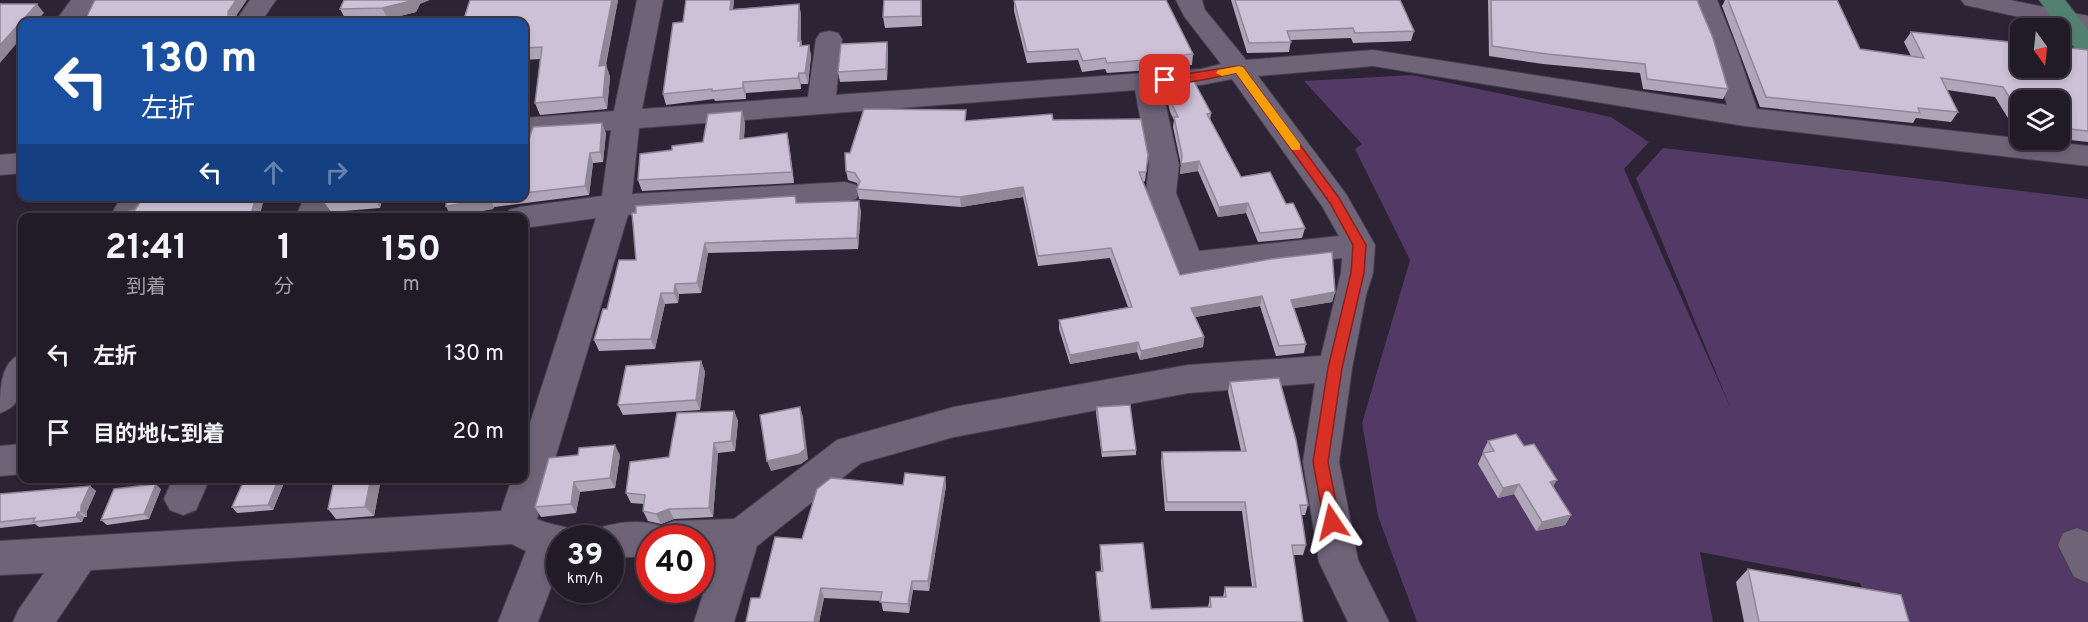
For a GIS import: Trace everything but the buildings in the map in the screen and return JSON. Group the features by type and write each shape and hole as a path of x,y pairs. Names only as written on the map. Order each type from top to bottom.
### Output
{"main road":[{"path":"2052,0 2078,22 2088,48"}],"street":[{"path":"71,18 84,0"},
{"path":"251,18 263,0"},
{"path":"518,622 541,538 616,205 626,120 650,0"},
{"path":"1189,0 1193,11 1239,69 1335,201 1359,245 1357,273 1335,368 1321,462 1339,562 1369,622"},
{"path":"1704,0 1723,48 1745,117"},
{"path":"1974,0 2078,22"},
{"path":"821,104 829,39"},
{"path":"528,127 1201,77 1239,69 1373,58 1745,117 2088,156"},
{"path":"1147,81 1164,165 1161,193 1188,264 1359,245"},
{"path":"0,165 18,163"},
{"path":"528,217 616,205 845,192"},
{"path":"714,622 741,536 850,451 954,422 1188,379 1335,368"},
{"path":"0,399 18,373"},
{"path":"0,461 18,459"},
{"path":"714,537 741,536"},
{"path":"0,558 80,553 541,538"},
{"path":"33,622 80,553"}],"shaded area":[{"path":"1412,75 1611,117 1649,142 1624,169 1731,409 1636,178 1663,148 2088,199 2088,622 1878,622 1860,583 1700,552 1713,622 1417,622 1378,516 1362,423 1410,260 1355,149 1362,144 1304,81"}],"slow traffic":[{"path":"1222,73 1239,69 1296,147"}],"route":[{"path":"1165,80 1201,77 1239,69 1335,201 1359,245 1357,273 1350,295 1335,368 1321,462 1332,522"}]}
